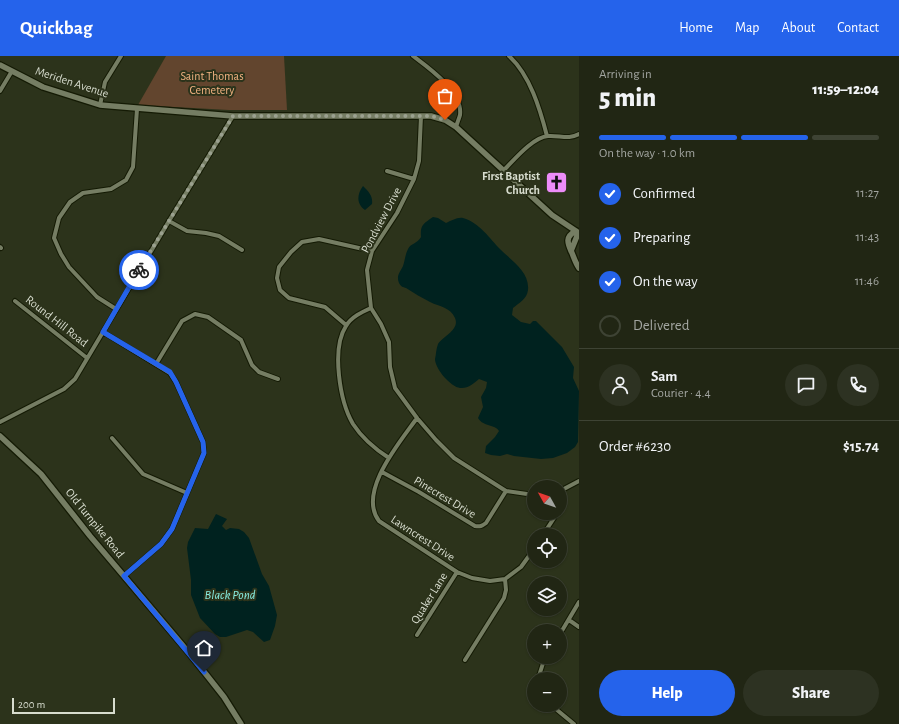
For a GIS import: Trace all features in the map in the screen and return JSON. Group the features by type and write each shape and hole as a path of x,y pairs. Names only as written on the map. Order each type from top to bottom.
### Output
{"main road":[{"name":"Meriden Avenue","path":"0,65 43,87 100,106 233,116 431,116 445,120 456,127 550,214 577,232"},
{"path":"577,232 577,236 571,251 579,268"},
{"name":"Old Turnpike Road","path":"0,436 41,474 224,696 241,724"}],"street":[{"path":"100,106 105,82 121,56"},
{"path":"413,56 436,74 453,92 459,104 460,115 456,127"},
{"path":"509,56 518,64 529,86 542,115 547,136"},
{"path":"0,91 12,71"},
{"path":"116,309 97,297 69,267 54,238 59,218 70,202 83,193 111,189 126,180 133,167 137,109"},
{"path":"0,422 64,388 75,378 233,116"},
{"name":"Pondview Drive","path":"421,116 419,161 414,179 397,213 372,251 367,270 371,308 381,324 389,342 390,368 395,388 417,418 454,458 506,491 527,494"},
{"path":"504,170 531,144 547,136 566,138 579,134"},
{"path":"386,171 414,179"},
{"path":"169,221 187,231 219,236 242,250"},
{"path":"346,325 325,307 289,298 280,290 277,278 279,266 290,252 302,242 319,239 372,251"},
{"name":"Round Hill Road","path":"15,301 87,358"},
{"path":"371,308 360,313 346,325 340,342 339,365 341,393 347,412 354,425 364,438 389,458"},
{"path":"156,364 182,321 195,314 208,317 241,340 252,365 259,372 278,379"},
{"path":"103,332 170,372 203,442 204,453 172,529 161,544 124,576"},
{"name":"Lawncrest Drive","path":"417,418 389,458 376,485 372,503 375,515 385,526 457,572 472,578 490,581 504,579"},
{"path":"112,438 143,474 187,493"},
{"name":"Pinecrest Drive","path":"382,472 478,527 483,526 486,523 506,491"},
{"path":"567,487 579,481"},
{"path":"464,660 504,598 506,590 504,579 521,567 527,559"},
{"name":"Quaker Lane","path":"417,635 457,572"},
{"path":"566,624 579,602"},
{"path":"569,620 579,627"},
{"path":"559,712 574,724"}],"green space":[{"name":"Saint Thomas Cemetery","path":"166,56 284,56 287,110 229,110 138,105"}],"water":[{"path":"363,186 370,194 372,199 372,204 365,210 360,205 358,199"},
{"path":"433,217 446,223 454,219 463,218 474,223 484,231 523,272 528,284 528,290 526,296 513,308 512,315 521,322 530,324 533,321 536,321 562,347 574,367 573,378 579,391 578,442 575,447 567,453 553,458 541,459 507,454 500,456 485,453 486,446 499,431 495,427 483,423 478,418 483,407 481,397 486,388 487,382 479,379 466,388 456,387 444,377 438,368 435,359 438,344 455,326 456,322 453,314 448,309 430,302 402,287 398,281 408,249 421,237 423,225"},
{"name":"Black Pond","path":"216,514 227,519 222,526 226,530 230,528 239,529 249,538 262,574 269,586 277,615 270,640 264,642 253,632 247,630 226,637 220,637 215,634 200,618 191,595 191,580 187,548 188,542 195,528 208,529"}],"way so far":[{"path":"139,270 233,116 431,116 445,120"}],"place":[{"name":"First Baptist Church","path":"556,183"}],"route":[{"path":"139,270 103,332 170,372 203,442 204,453 172,529 161,544 124,576 204,672"}]}
